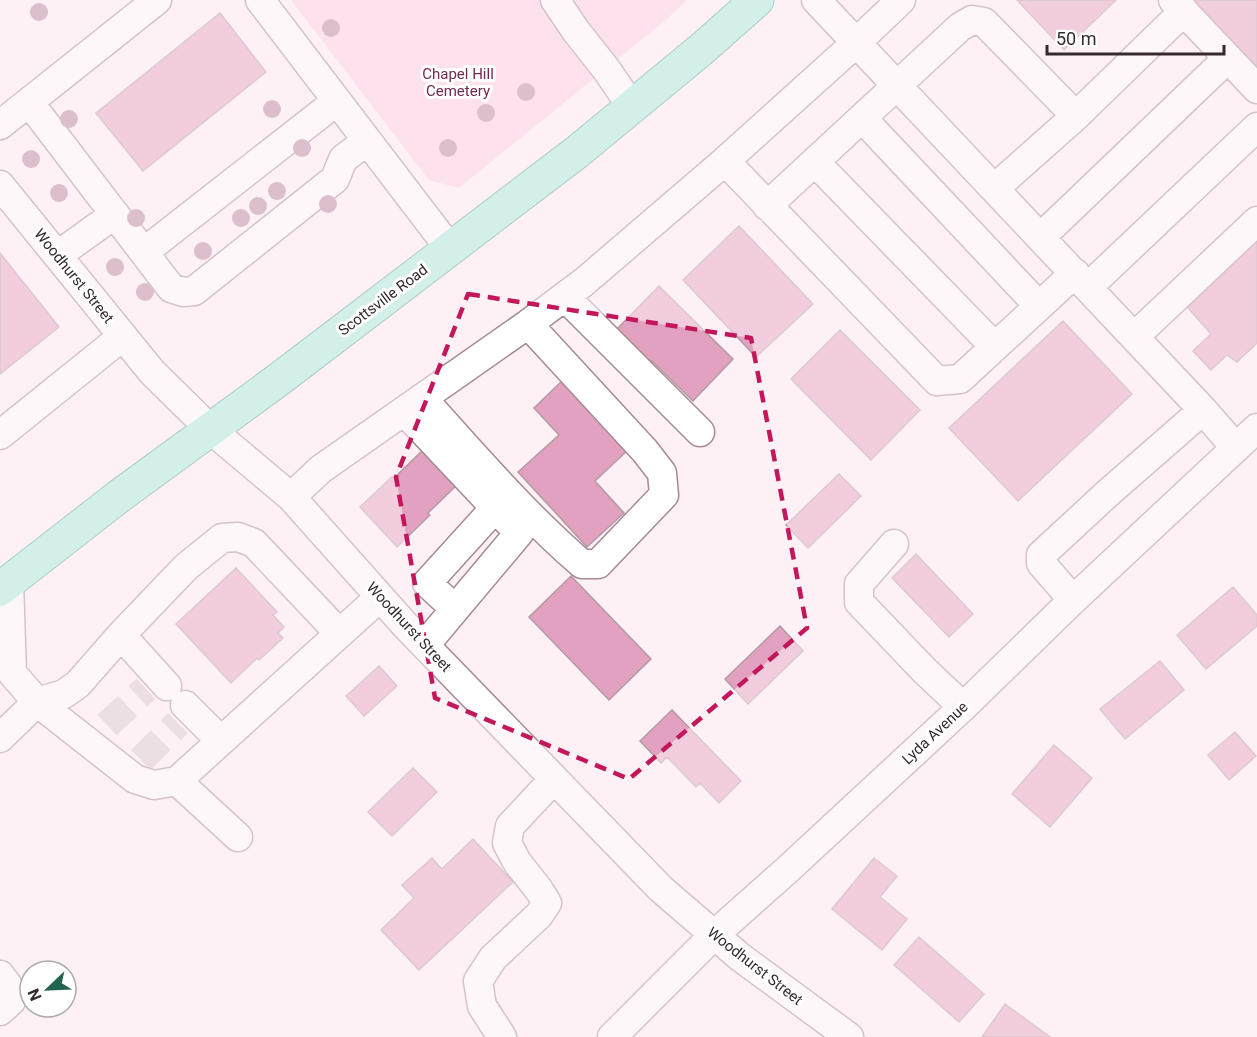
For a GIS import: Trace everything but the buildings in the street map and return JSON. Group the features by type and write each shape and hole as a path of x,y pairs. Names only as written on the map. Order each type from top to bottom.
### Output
{"main road":[{"name":"Scottsville Road","path":"5,585 118,496 278,380 450,249 632,107 757,0"}],"street":[{"path":"0,125 157,0"},
{"path":"260,0 450,249"},
{"path":"555,0 632,107"},
{"path":"816,0 1041,237 1236,448"},
{"path":"291,497 321,470 528,324 613,258 857,42 901,0"},
{"path":"995,188 1076,116 1178,6 1257,89"},
{"path":"767,206 960,27 972,20 984,22 1076,116"},
{"path":"1041,237 1228,58"},
{"path":"144,252 338,101"},
{"path":"29,102 171,288 183,292 194,291 335,179 344,159 368,141"},
{"path":"862,118 1039,306"},
{"path":"724,161 937,381 960,380 1039,306 1081,280 1257,127"},
{"path":"815,162 996,347"},
{"name":"Woodhurst Street","path":"0,185 152,372 210,429 291,497 425,645 661,888 740,957 849,1037"},
{"path":"58,255 115,214"},
{"path":"1134,337 1257,221"},
{"path":"565,297 700,432"},
{"path":"413,405 569,553 582,564 598,564 664,495 662,473 645,451 528,324"},
{"path":"0,435 123,336"},
{"path":"413,405 495,508 519,533 425,645"},
{"path":"1073,600 1041,563 1041,555 1203,410"},
{"name":"Lyda Avenue","path":"612,1037 714,935 963,707 1073,600 1257,428"},
{"path":"455,609 427,583 495,508"},
{"path":"0,738 37,702 64,694 78,684 186,567 222,538 238,537 254,543 339,633"},
{"path":"894,544 859,584 859,602 963,707"},
{"path":"5,585 6,672 37,702 98,734 135,767 135,779 154,785 177,781 380,597"},
{"path":"121,635 171,699 221,741"},
{"path":"502,1037 482,1006 478,981 493,958 539,915 547,903 517,862 507,843 510,826 554,779"},
{"path":"177,781 238,837"},
{"path":"0,975 7,984 10,1001 0,1011"}],"highlighted area":[{"path":"468,294 751,338 807,628 629,779 435,698 396,477"}],"green space":[{"name":"Chapel Hill Cemetery","path":"291,0 687,0 667,19 459,188 429,180"}],"tunnel":[{"path":"107,725 146,689"},
{"path":"141,760 178,723"}]}
